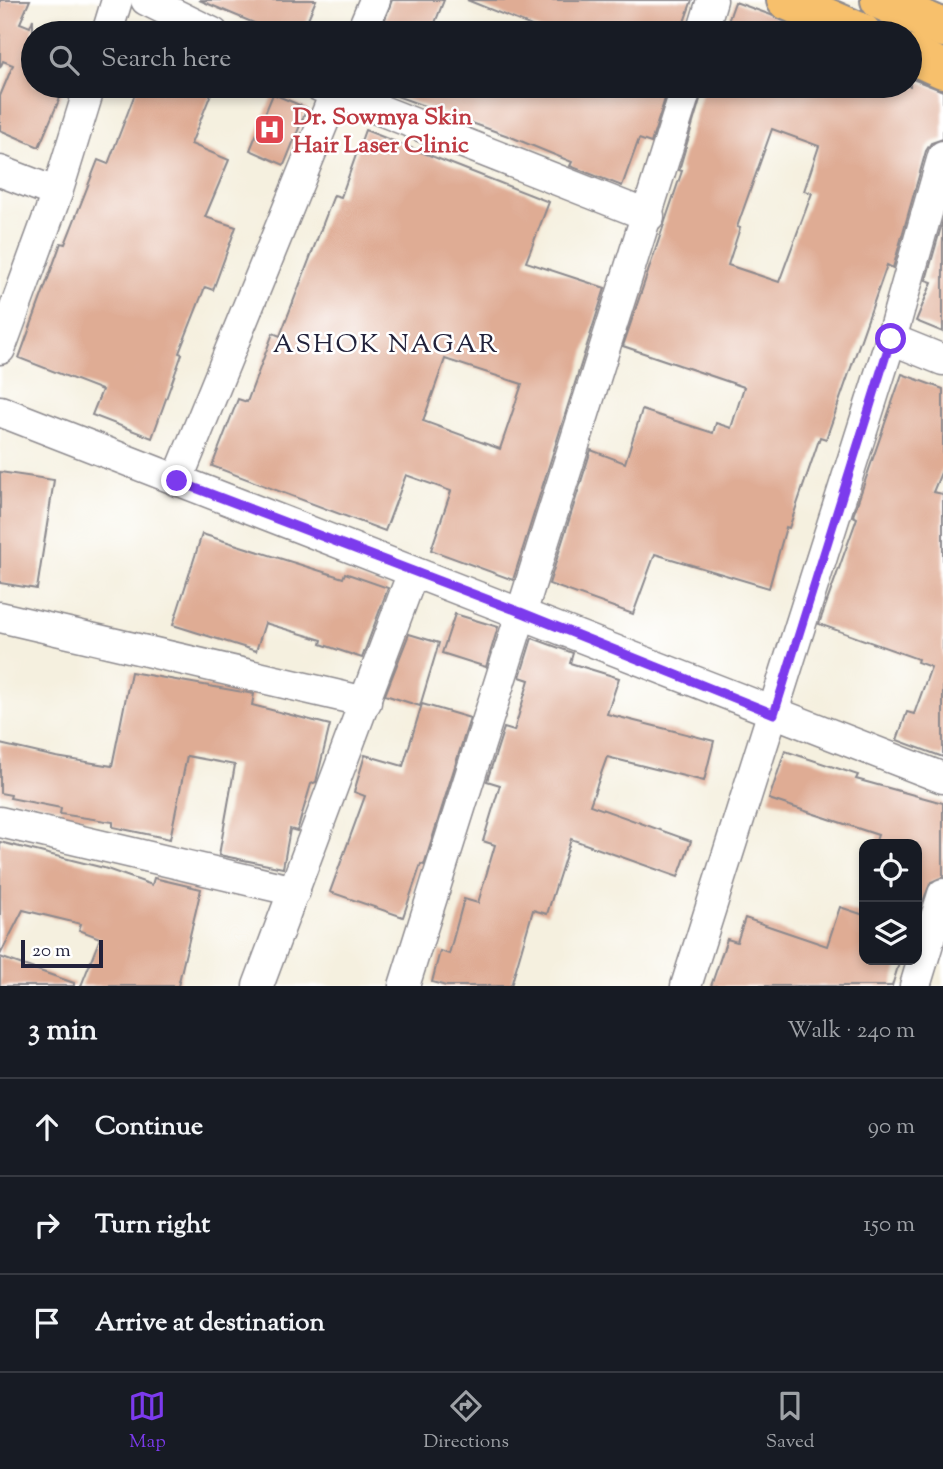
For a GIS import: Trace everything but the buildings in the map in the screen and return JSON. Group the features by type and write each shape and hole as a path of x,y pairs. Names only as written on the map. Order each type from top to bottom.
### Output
{"main road":[{"path":"786,0 834,21"},
{"path":"880,0 943,28"},
{"path":"922,59 943,69"}],"street":[{"path":"111,21 117,0"},
{"path":"146,0 189,21"},
{"path":"365,21 375,0"},
{"path":"706,21 712,0"},
{"path":"0,349 57,192 86,98"},
{"path":"177,481 327,98"},
{"path":"356,98 649,216"},
{"path":"404,986 649,216 683,98"},
{"path":"686,986 891,339 943,156"},
{"path":"0,172 57,192"},
{"path":"891,339 943,360"},
{"path":"0,411 943,778"},
{"path":"258,986 413,572"},
{"path":"0,617 366,702"},
{"path":"0,822 295,891"},
{"path":"915,986 943,894"}],"place":[{"name":"Dr. Sowmya Skin Hair Laser Clinic","path":"270,130"}],"district":[{"name":"ASHOK NAGAR","path":"386,343"}],"route":[{"path":"177,481 523,613 774,714 891,339"}]}
